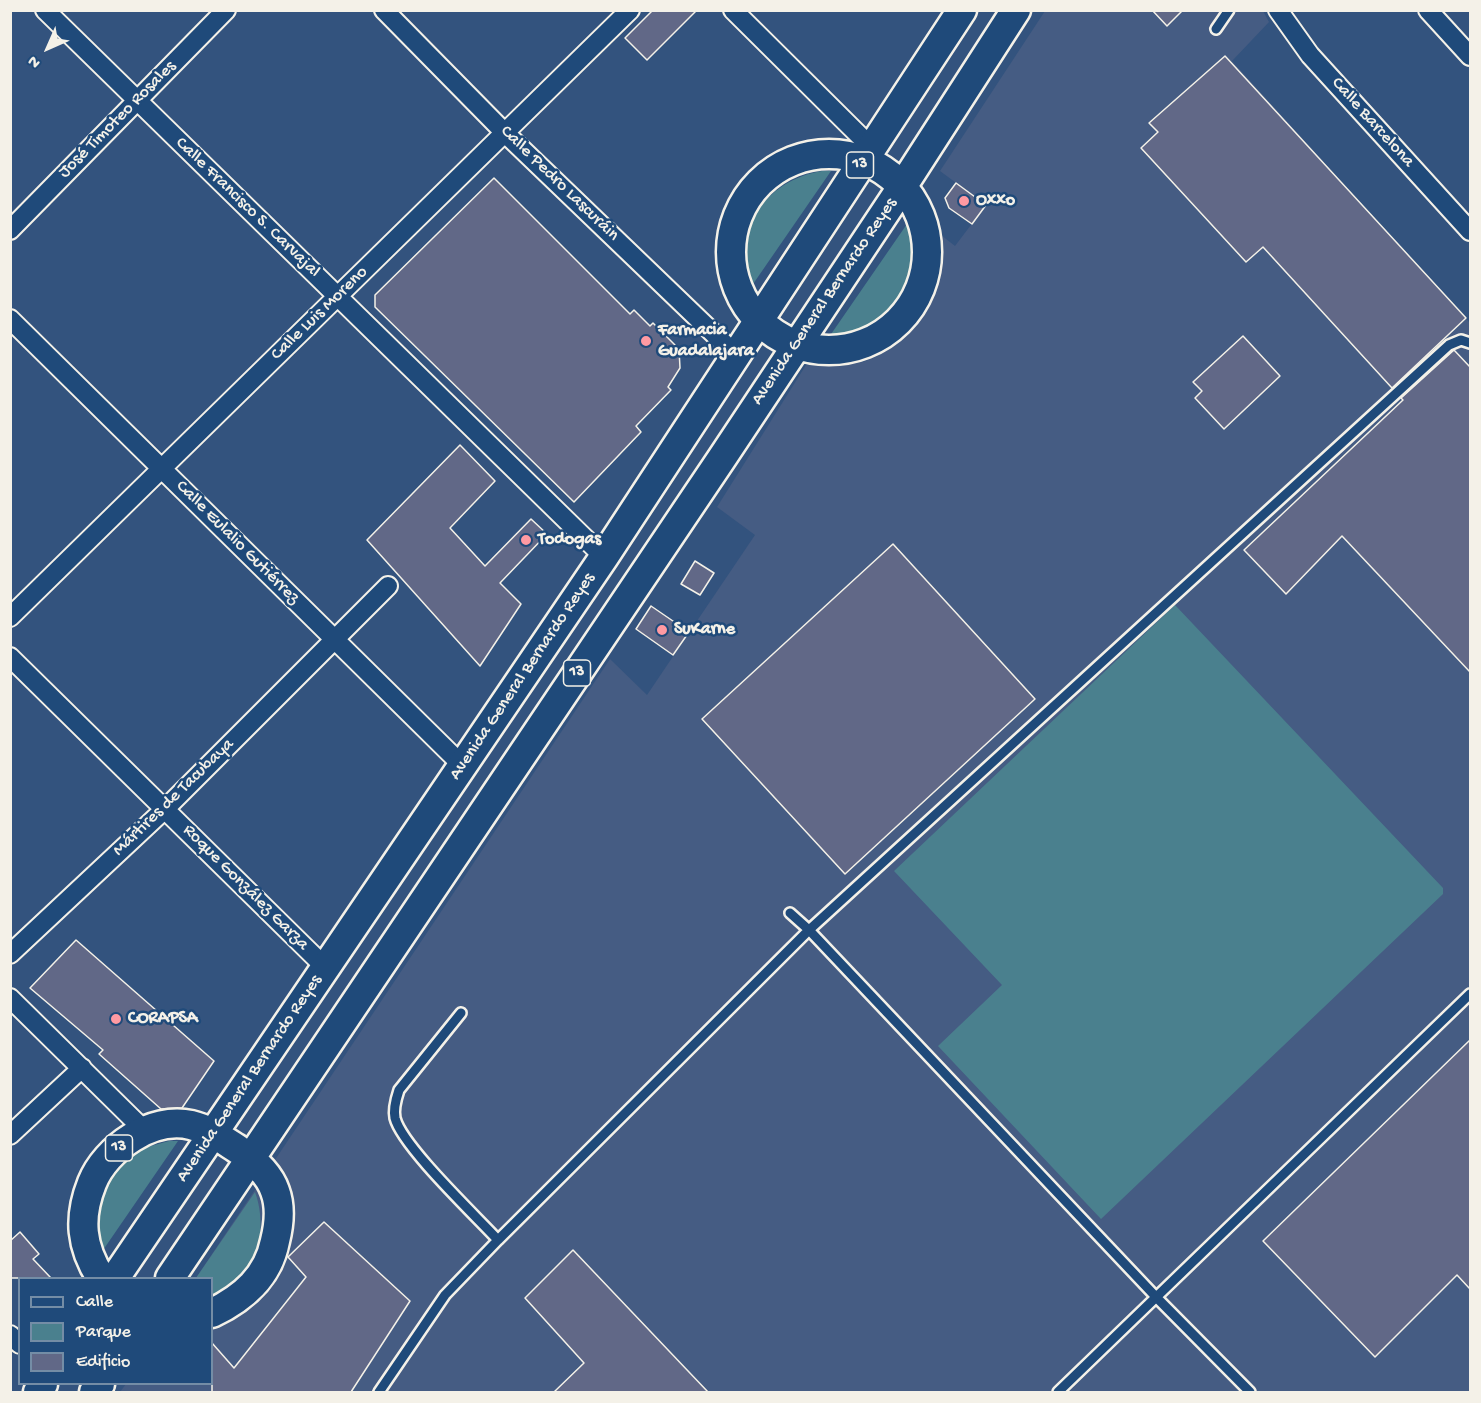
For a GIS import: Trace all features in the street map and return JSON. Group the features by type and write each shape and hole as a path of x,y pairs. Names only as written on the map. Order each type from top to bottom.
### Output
{"main road":[{"name":"Avenida General Bernardo Reyes","path":"116,1277 604,557 962,10"},
{"name":"Avenida General Bernardo Reyes","path":"171,1277 722,458 902,187 1016,10"},
{"name":"13","path":"868,153 902,187 917,208 923,225 926,241 926,270 920,290 911,307 889,331 856,347 832,351 795,345 776,335 759,321 742,298 735,280 731,255 734,227 741,208 754,189 772,172 789,162 807,156 868,153"},
{"name":"13","path":"100,1277 90,1262 82,1230 85,1200 94,1178 107,1158 130,1139 166,1125 190,1125 213,1133 251,1158 275,1191 280,1219 273,1251 258,1280 234,1302 213,1312"}],"street":[{"name":"Calle Francisco S. Carvajal","path":"45,10 604,557"},
{"name":"José Timoteo Rosales","path":"10,230 226,10"},
{"name":"Calle Pedro Lascuráin","path":"384,10 505,133 736,355"},
{"name":"Calle Luis Moreno","path":"10,617 630,10"},
{"path":"733,10 868,153"},
{"name":"Calle Barcelona","path":"1278,10 1310,55 1470,231"},
{"path":"1428,10 1470,56"},
{"name":"Calle Eulalio Gutiérrez","path":"10,319 463,766"},
{"name":"Mártires de Tacubaya","path":"10,954 165,810 388,586"},
{"name":"Roque González Garza","path":"10,657 325,967"},
{"path":"10,998 146,1131"},
{"path":"10,1135 82,1068"}],"lane":[{"path":"1216,29 1229,10"},
{"path":"379,1392 445,1295 809,930 1449,345 1461,340 1470,344"},
{"path":"790,913 809,930 1157,1298 1250,1392"},
{"path":"1058,1392 1470,994"},
{"path":"461,1012 399,1090 395,1104 395,1117 407,1140 498,1240"}],"shaded area":[{"path":"1045,11 1263,11 1269,22 1232,61 1470,323 1470,1392 120,1392 125,1385 213,1385 213,1277 197,1277 610,659 647,695 755,535 717,507 806,365 842,366 863,362 878,356 893,345 919,320 930,303 941,268 941,235 955,246 986,205 940,171"}],"green space":[{"path":"831,171 751,287 745,266 745,247 749,228 757,211 784,185 802,176"},
{"path":"907,224 912,245 911,266 906,285 897,303 884,318 868,330 848,337 827,340"},
{"path":"1175,605 1443,888 1443,894 1101,1219 938,1046 1002,985 894,871"},
{"path":"169,1141 178,1141 99,1256 94,1210 115,1168 140,1149"},
{"path":"255,1192 261,1225 258,1248 249,1268 242,1277 213,1299 213,1277 197,1277"}],"building":[{"path":"653,10 697,10 647,60 625,38"},
{"path":"1152,10 1183,10 1167,26"},
{"path":"1225,56 1466,318 1392,388 1263,247 1246,262 1141,148 1158,132 1149,123"},
{"path":"494,178 630,314 634,310 650,326 653,323 679,349 680,368 668,387 671,390 636,426 641,432 574,502 375,307 375,295"},
{"name":"Oxxo","path":"956,183 986,205 972,224 949,208 945,198"},
{"path":"1243,336 1280,376 1224,429 1195,398 1202,391 1193,382"},
{"path":"1454,350 1470,367 1470,672 1342,536 1286,594 1244,550"},
{"path":"460,445 495,481 450,528 485,566 531,519 547,534 500,583 521,604 480,666 367,540"},
{"path":"893,544 1035,699 845,874 702,719"},
{"path":"695,561 714,573 700,595 681,584"},
{"name":"SuKarne","path":"651,606 689,632 673,655 636,629"},
{"name":"CORAPSA","path":"76,940 214,1061 182,1108 161,1109 99,1054 103,1050 30,988"},
{"path":"1470,1040 1470,1289 1457,1275 1375,1357 1263,1241"},
{"path":"324,1222 410,1301 351,1392 212,1392 213,1344 234,1368 306,1277 288,1257"},
{"path":"20,1232 39,1254 33,1259 50,1277 10,1278 10,1241"},
{"path":"573,1250 708,1392 554,1392 584,1363 525,1298"}],"place":[{"name":"Oxxo","path":"964,201"},
{"name":"Farmacia Guadalajara","path":"646,341"},
{"name":"Todogas","path":"526,540"},
{"name":"SuKarne","path":"662,630"},
{"name":"CORAPSA","path":"116,1019"}]}
